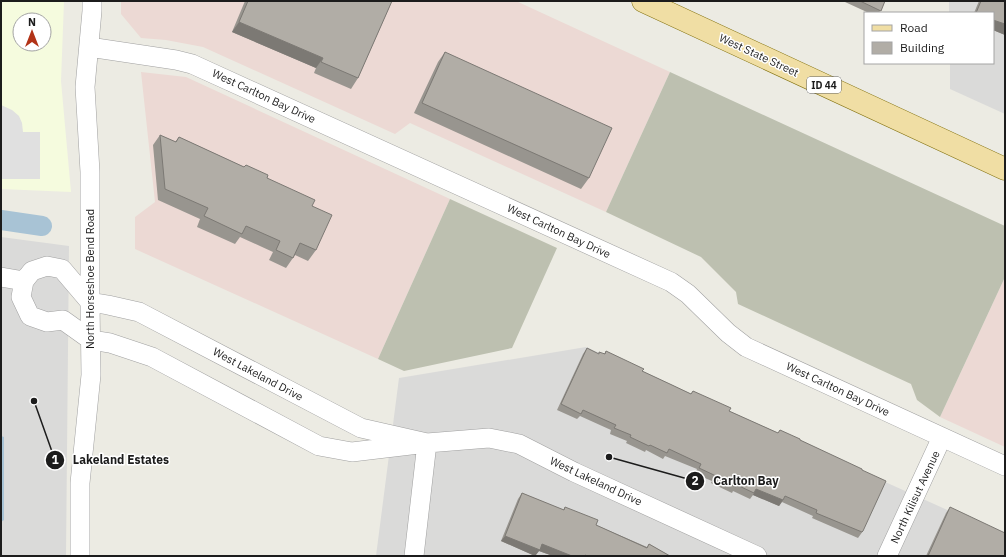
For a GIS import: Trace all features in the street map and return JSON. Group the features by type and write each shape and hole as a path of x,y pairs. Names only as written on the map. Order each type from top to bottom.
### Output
{"main road":[{"name":"West State Street","path":"643,1 1005,169"}],"street":[{"name":"North Horseshoe Bend Road","path":"80,556 80,483 91,375 90,172 85,87 92,1"},
{"name":"West Carlton Bay Drive","path":"89,47 176,60 198,66 671,282 688,294 728,333 746,347 1005,466"},
{"path":"90,302 62,269 47,266 32,271 24,281 21,297 30,316 47,322 63,320 91,340"},
{"path":"1,277 24,281"},
{"name":"West Lakeland Drive","path":"90,302 138,312 361,428 427,443"},
{"name":"West Lakeland Drive","path":"91,340 112,344 152,357 318,446 352,452 427,443 489,438 519,444 574,472 757,556"},
{"name":"North Kilisut Avenue","path":"887,556 942,437"},
{"path":"414,556 427,443"}],"shaded area":[{"path":"1,1 64,1 61,81 71,192 1,189"},
{"path":"121,1 516,1 670,72 606,212 410,123 395,134 203,47 166,40 141,38 121,14"},
{"path":"949,1 1005,1 1005,114 950,89 950,64 994,64 994,12 949,12"},
{"path":"141,72 186,77 450,199 378,359 135,249 135,217 155,202"},
{"path":"670,72 1005,226 1005,277 940,417 917,400 911,384 738,304 736,292 701,257 606,212"},
{"path":"1,105 12,110 19,116 22,123 23,132 40,132 40,179 1,179"},
{"path":"450,199 557,248 512,348 404,371 378,359"},
{"path":"1,237 69,246 66,556 1,556"},
{"path":"1005,277 1005,447 940,417"},
{"path":"586,347 1005,536 1005,556 376,556 399,378"}],"water":[{"path":"1,436 4,437 4,520 1,522"}],"building":[{"path":"248,1 392,1 358,78 321,62 323,58 239,22"},
{"path":"860,1 885,1 881,11"},
{"path":"981,1 1005,1 1005,24 994,20 994,12 976,12"},
{"path":"445,52 612,128 589,178 422,103"},
{"path":"160,135 176,142 179,137 244,167 246,165 268,175 267,178 315,200 312,206 332,215 316,250 300,243 293,258 276,250 280,241 246,226 242,234 204,216 208,208 165,189"},
{"path":"587,348 599,354 599,352 605,354 606,351 644,369 642,371 691,394 693,391 731,408 729,411 778,433 780,430 886,481 863,531 862,532 816,513 817,510 785,496 783,500 756,489 754,493 737,485 736,487 699,468 701,464 669,449 667,453 650,445 649,446 630,437 631,435 614,428 616,425 583,410 581,414 561,404"},
{"path":"522,493 564,510 565,507 598,520 596,525 647,548 649,544 670,556 572,556 542,544 540,550 505,536"},
{"path":"950,507 1005,533 1005,556 928,556"}],"waterway":[{"path":"1,220 42,226"}],"place":[{"name":"Lakeland Estates","path":"34,401"},
{"name":"Carlton Bay","path":"609,457"}]}
